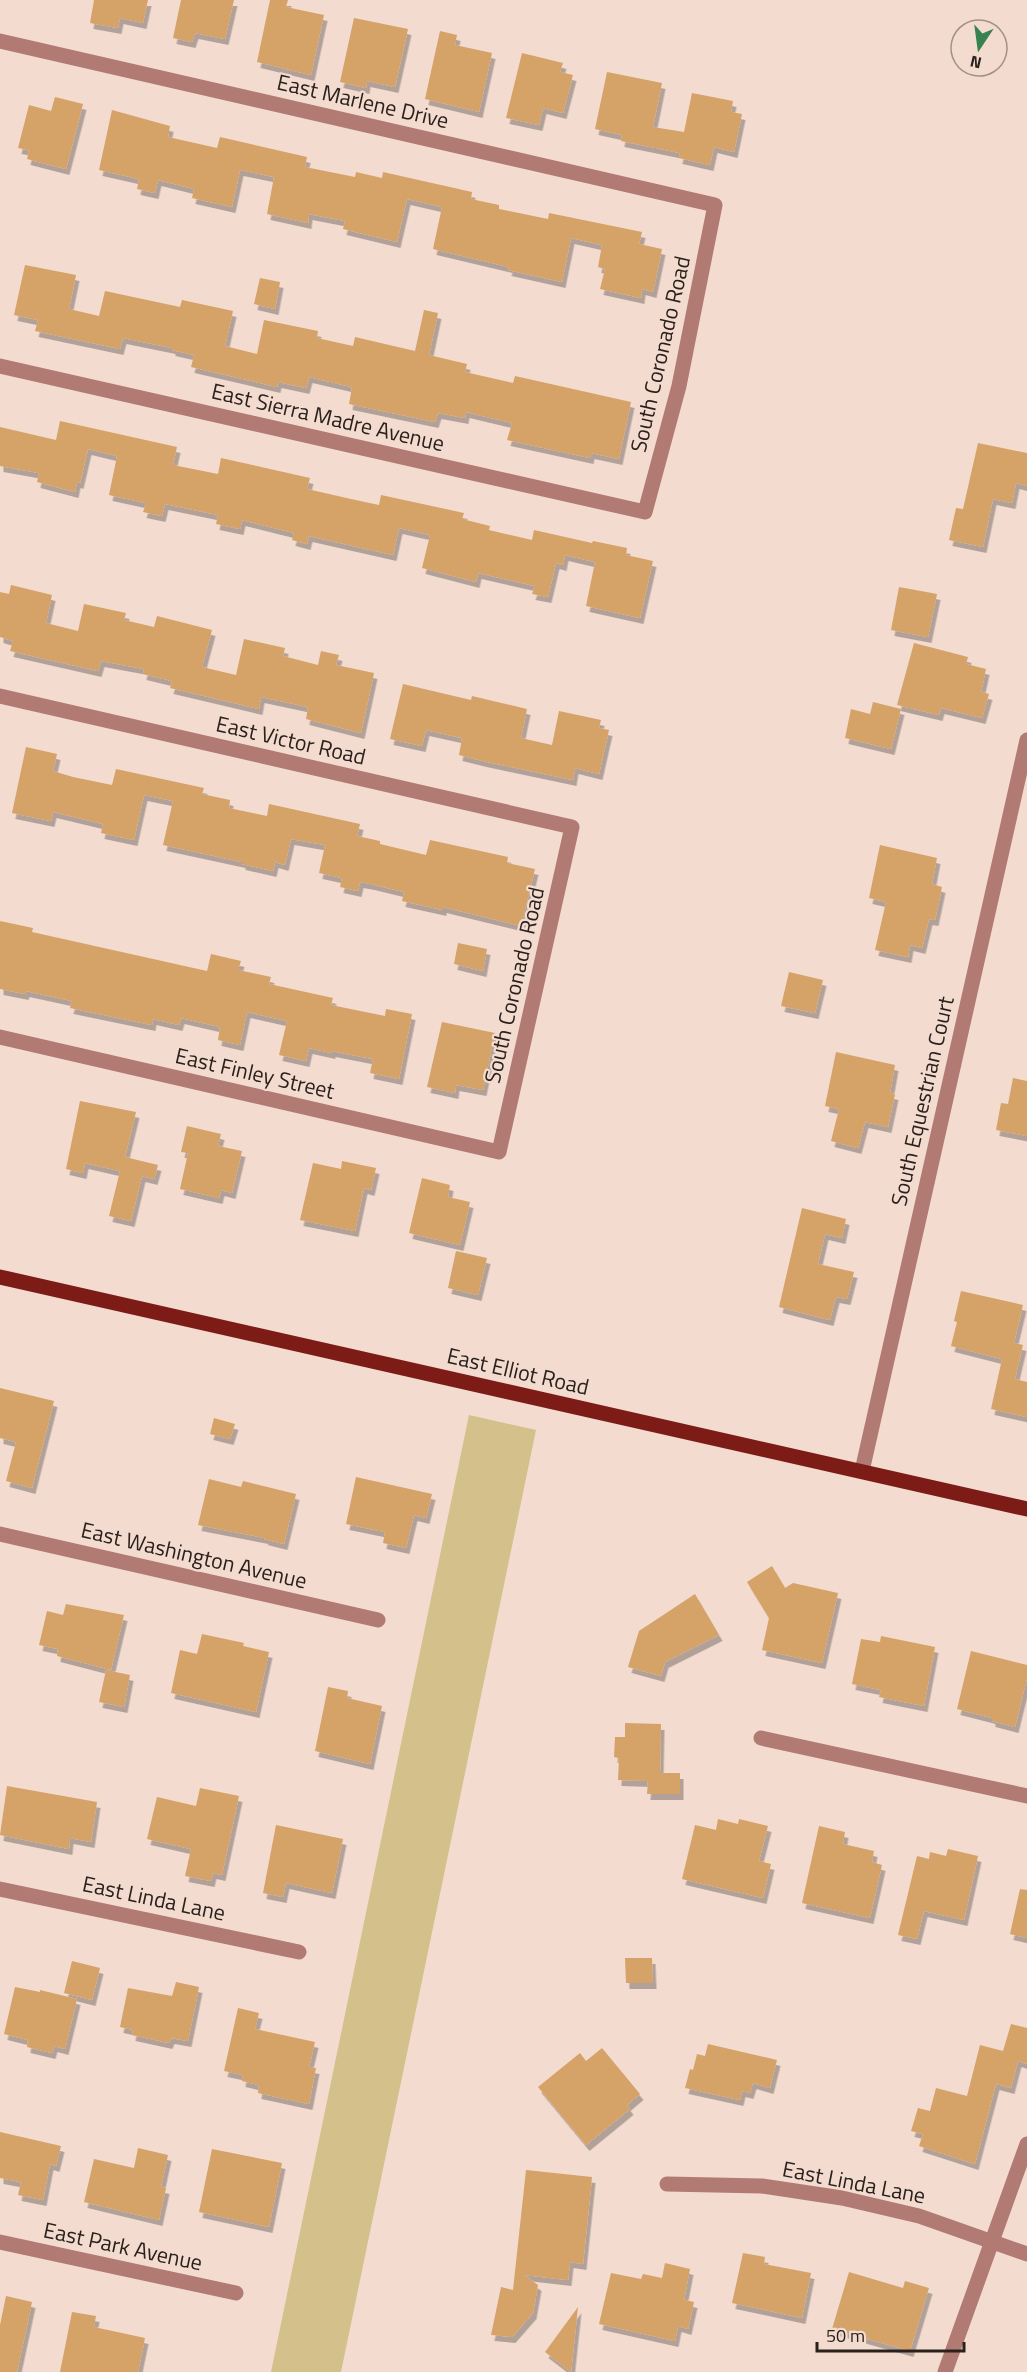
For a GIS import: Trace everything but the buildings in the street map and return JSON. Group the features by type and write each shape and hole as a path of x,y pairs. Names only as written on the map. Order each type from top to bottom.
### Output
{"main road":[{"name":"East Elliot Road","path":"0,1277 1027,1509"}],"street":[{"name":"East Marlene Drive","path":"0,41 715,205"},
{"name":"South Coronado Road","path":"645,512 679,386 715,205"},
{"name":"East Sierra Madre Avenue","path":"0,366 645,512"},
{"name":"East Victor Road","path":"0,696 572,828"},
{"name":"South Equestrian Court","path":"862,1471 1027,740"},
{"name":"South Coronado Road","path":"500,1152 572,828"},
{"name":"East Finley Street","path":"0,1037 500,1152"},
{"name":"East Washington Avenue","path":"0,1534 378,1620"},
{"path":"761,1738 1027,1796"},
{"name":"East Linda Lane","path":"0,1888 299,1952"},
{"path":"945,2372 1027,2144"},
{"name":"East Linda Lane","path":"667,2184 762,2186 842,2198 919,2216 1027,2254"},
{"name":"East Park Avenue","path":"0,2242 236,2293"}],"shaded area":[{"path":"469,1415 536,1430 341,2372 271,2372"}]}
